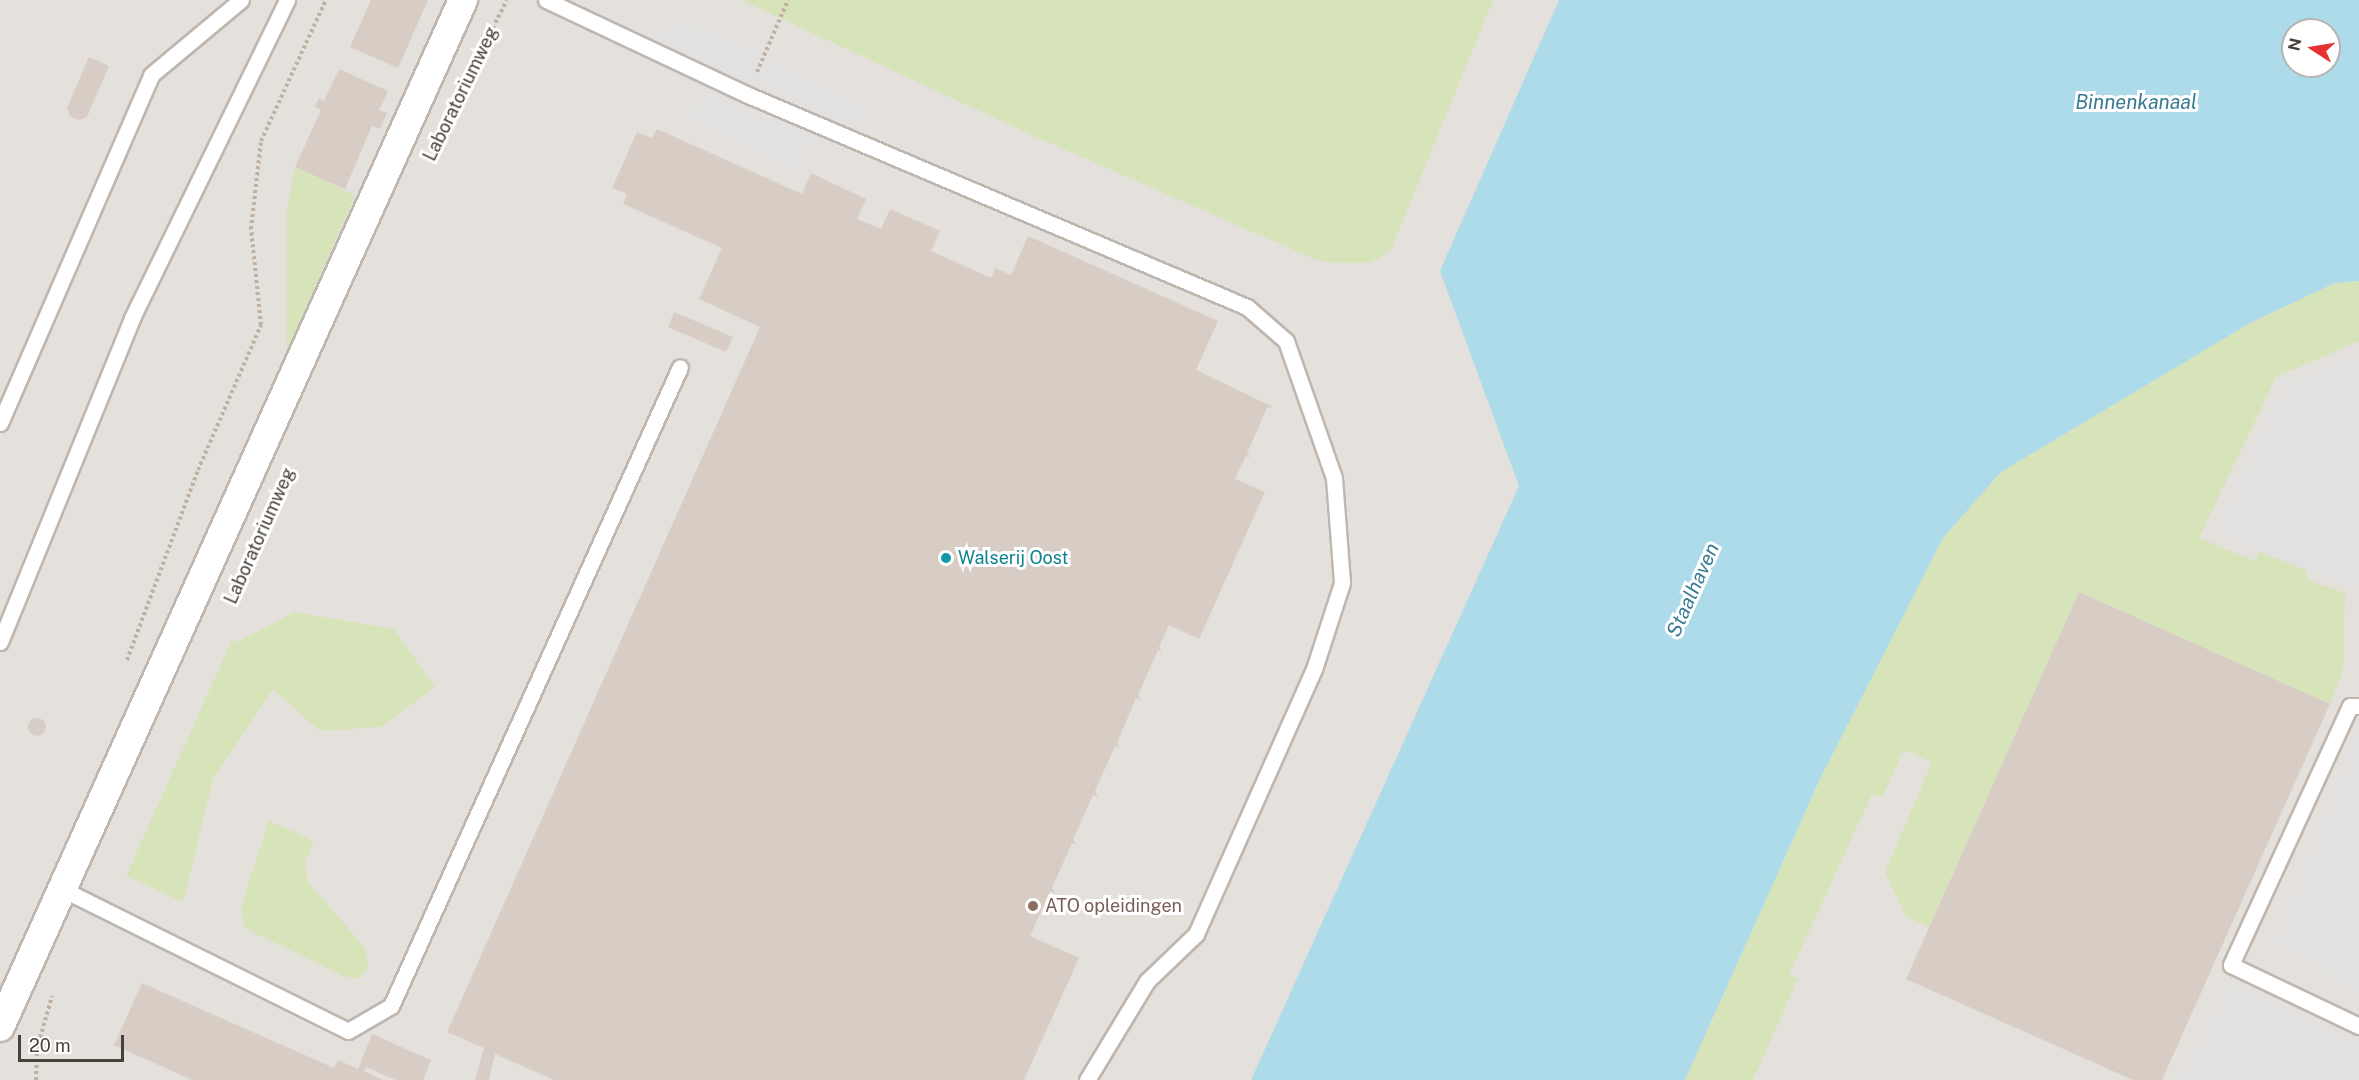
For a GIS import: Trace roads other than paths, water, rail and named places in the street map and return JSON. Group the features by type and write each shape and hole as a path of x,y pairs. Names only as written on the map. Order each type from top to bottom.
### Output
{"street":[{"name":"Laboratoriumweg","path":"0,1027 463,0"}],"lane":[{"path":"0,423 152,75 241,0"},
{"path":"0,642 132,318 287,0"},
{"path":"546,0 748,95 1247,307 1286,341 1334,478 1342,583 1314,669 1196,934 1147,981 1088,1080"},
{"path":"62,889 348,1030 391,1006 680,367"},
{"path":"2359,706 2350,706 2231,965 2359,1026"}],"water":[{"path":"1559,0 2359,0 2359,281 2335,283 2250,323 2001,472 1943,538 1819,781 1685,1080 1251,1080 1519,486 1440,271"}],"place":[{"name":"Walserij Oost","path":"946,558"},
{"name":"ATO opleidingen","path":"1033,906"}],"water label":[{"name":"Binnenkanaal","path":"2136,102"},
{"name":"Staalhaven","path":"1693,590"}]}
